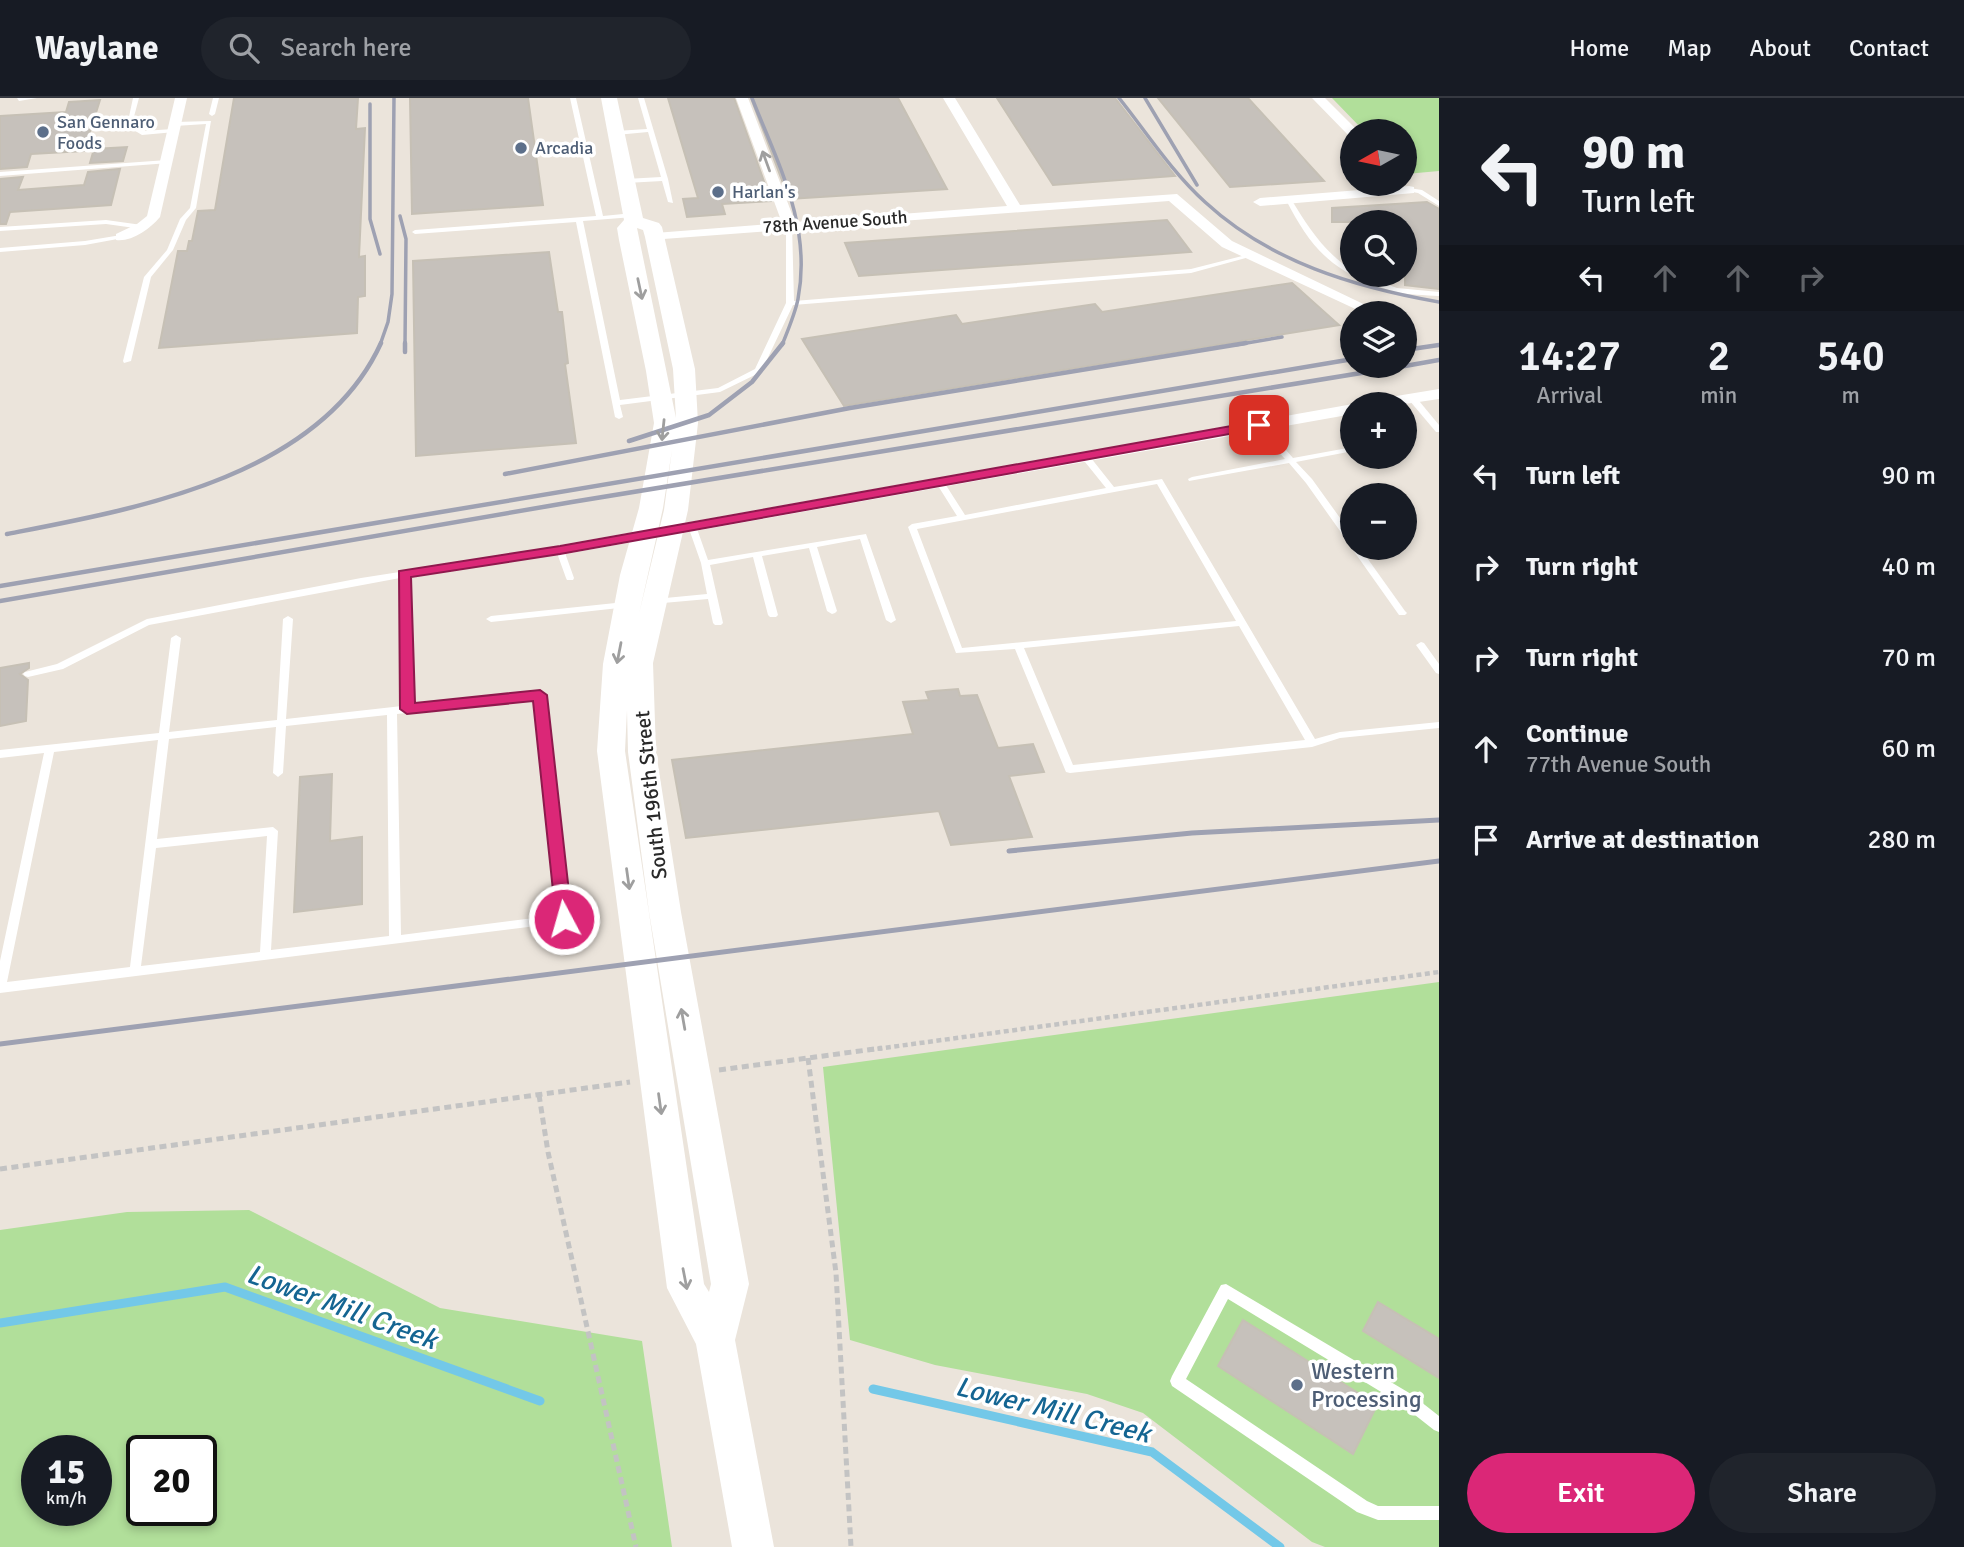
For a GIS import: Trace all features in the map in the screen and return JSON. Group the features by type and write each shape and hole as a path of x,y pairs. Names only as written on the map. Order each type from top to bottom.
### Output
{"main road":[{"name":"South 196th Street","path":"608,98 633,218 627,228 629,240 664,337 684,369 687,423 676,510 640,663 642,752 665,912 730,1284 715,1339"},
{"path":"633,218 652,227 655,237"},
{"name":"South 196th Street","path":"655,237 664,337 665,423 651,508 633,575 617,664 611,751 686,1288 715,1339 753,1547"}],"street":[{"path":"121,237 142,227 153,217 181,98"},
{"path":"742,98 789,225"},
{"path":"949,98 1016,209"},
{"path":"1318,98 1340,120"},
{"path":"1260,202 1340,194"},
{"name":"78th Avenue South","path":"655,237 1172,197 1227,244 1349,301"},
{"path":"1417,397 1439,394"},
{"path":"560,550 1340,411"}],"lane":[{"path":"19,99 34,98"},
{"path":"127,361 148,277 170,250 183,219 193,208 209,122 142,133 129,125 136,98"},
{"path":"212,114 216,98"},
{"path":"573,98 600,218"},
{"path":"641,98 671,202"},
{"path":"616,133 651,130"},
{"path":"0,174 167,162"},
{"path":"626,181 665,179"},
{"path":"1418,190 1439,204"},
{"path":"1289,200 1303,227 1334,263 1340,266"},
{"path":"415,232 579,219 633,218"},
{"path":"579,219 619,417"},
{"path":"0,229 106,222 142,227"},
{"path":"616,403 720,390 758,370 790,303 789,225"},
{"path":"0,250 85,243 121,237"},
{"path":"790,303 1191,271 1250,256"},
{"path":"1388,287 1439,294"},
{"path":"1417,404 1439,430"},
{"path":"1259,425 1309,481 1340,525"},
{"path":"1192,479 1340,451"},
{"path":"1084,456 1112,490"},
{"path":"939,481 963,518"},
{"path":"1242,623 959,651 912,527 1158,481 1242,623 1312,743"},
{"path":"692,526 705,563 718,623"},
{"path":"705,563 863,537 891,620"},
{"path":"812,545 832,611"},
{"path":"28,674 60,667 147,622 404,574 560,550 570,578"},
{"path":"757,554 773,615"},
{"path":"1364,560 1402,613"},
{"path":"404,574 407,709"},
{"path":"491,619 712,596"},
{"path":"278,773 288,619"},
{"path":"135,971 176,638"},
{"path":"1018,645 1070,769 1312,743 1340,735 1439,725"},
{"path":"1421,645 1439,671"},
{"path":"0,754 540,695 564,919 0,988 50,749"},
{"path":"392,710 395,939"},
{"path":"151,844 273,831 265,955"},
{"path":"1439,1425 1406,1399 1226,1290 1177,1381 1362,1507 1378,1513 1439,1513"}],"path":[{"path":"714,1071 1439,972"},
{"path":"808,1058 835,1273 851,1547"},
{"path":"0,1169 633,1082"},
{"path":"539,1095 548,1152 636,1547"}],"green space":[{"path":"1332,98 1439,98 1439,171 1418,173 1418,119 1352,119"},
{"path":"1439,982 1439,1547 1325,1547 1312,1542 1143,1413 1087,1394 935,1365 850,1340 823,1067"},
{"path":"249,1210 440,1308 642,1341 672,1547 0,1547 0,1230 127,1212"}],"building":[{"path":"234,98 358,98 356,129 365,128 359,257 365,256 365,296 358,297 357,333 159,348 178,251 187,251 189,241 192,241 198,211 215,210"},
{"path":"410,98 528,98 543,205 412,214"},
{"path":"668,98 734,98 771,201 722,204 725,214 687,217 683,199 698,198"},
{"path":"751,98 898,98 947,189 789,199"},
{"path":"997,98 1115,98 1175,176 1053,185"},
{"path":"1158,98 1248,98 1324,181 1230,187"},
{"name":"San Gennaro Foods","path":"100,100 84,151 31,154 27,167 0,169 0,116 66,112 69,102"},
{"path":"127,147 123,161 90,163 94,149"},
{"path":"120,169 111,205 10,212 6,224 0,224 0,179 23,177 18,190 84,185 88,172"},
{"path":"1427,202 1439,209 1439,289 1417,286 1417,210 1340,210 1340,222 1332,222 1332,208"},
{"path":"1167,220 1191,252 859,276 845,243"},
{"path":"549,252 558,312 562,312 568,363 565,364 576,443 416,456 413,261"},
{"path":"1292,283 1339,325 844,406 802,339 956,315 962,324 1095,304 1102,312"},
{"path":"29,663 29,668 20,674 28,680 26,721 0,726 0,668"},
{"path":"958,689 960,696 977,695 998,748 1033,744 1044,772 1009,776 1032,837 951,845 939,811 686,838 672,760 913,734 903,702 929,700 926,692"},
{"path":"332,774 330,841 362,837 362,904 294,912 300,777"},
{"path":"1378,1302 1439,1339 1439,1378 1363,1331"},
{"name":"Western Processing","path":"1243,1320 1377,1405 1353,1454 1218,1366"}],"waterway":[{"name":"Lower Mill Creek","path":"0,1323 225,1287 540,1401"},
{"name":"Lower Mill Creek","path":"873,1389 1152,1452 1280,1547"}],"railway":[{"path":"380,344 388,322 392,294 394,98"},
{"path":"752,98 782,171 800,246 798,299 783,344"},
{"path":"1119,98 1170,165 1193,190 1230,223 1257,241 1314,269 1345,280 1439,302"},
{"path":"1145,98 1197,185"},
{"path":"370,104 370,219 380,254"},
{"path":"400,216 406,239 405,345"},
{"path":"1235,345 1282,337"},
{"path":"505,474 850,408 1246,343"},
{"path":"7,534 166,498 219,479 270,456 315,426 353,389 380,344"},
{"path":"629,441 709,415 752,382 783,344"},
{"path":"405,345 405,352"},
{"path":"1417,348 1439,345"},
{"path":"1417,364 1439,360"},
{"path":"0,586 1340,361"},
{"path":"0,601 572,502 1340,376"},
{"path":"1009,851 1192,833 1439,820"},
{"path":"0,1044 1439,861"}],"place":[{"name":"San Gennaro Foods","path":"43,132"},
{"name":"Arcadia","path":"521,148"},
{"name":"Harlan's","path":"718,192"},
{"name":"Western Processing","path":"1297,1385"}],"route":[{"path":"564,919 540,695 407,709 404,574 560,550 1259,425"}]}
